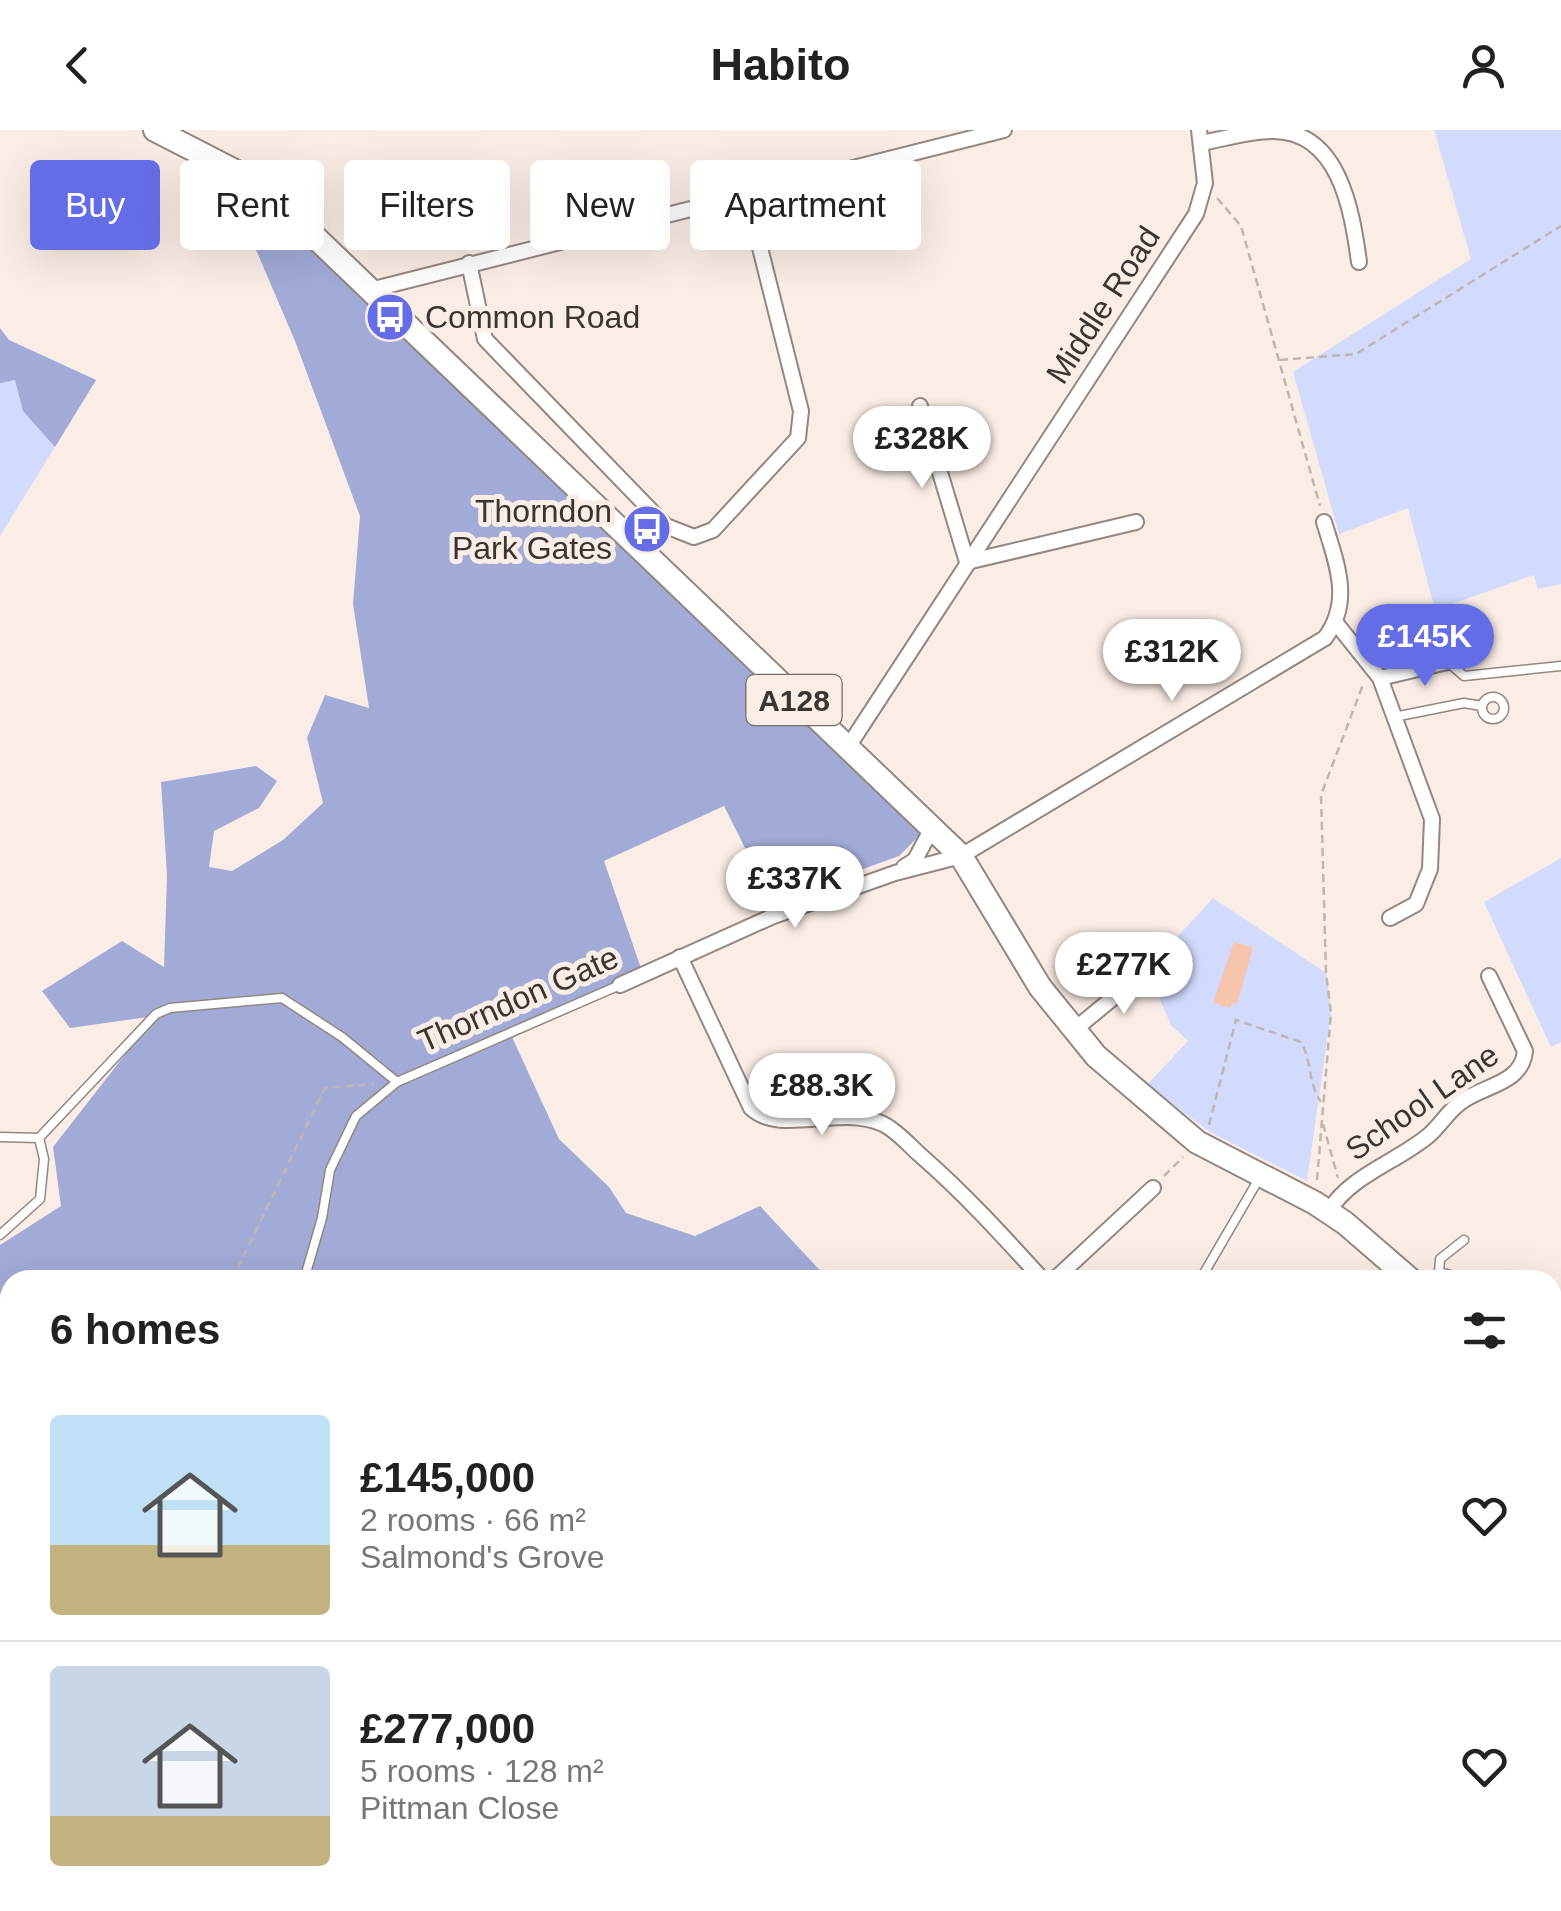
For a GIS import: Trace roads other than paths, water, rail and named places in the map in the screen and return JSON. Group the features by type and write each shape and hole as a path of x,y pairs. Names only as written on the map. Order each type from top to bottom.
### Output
{"main road":[{"name":"A128","path":"155,130 235,171 316,238 846,750 961,856 1040,988 1074,1030 1145,1101 1200,1144 1322,1207 1399,1270"}],"street":[{"path":"887,160 1004,130"},
{"path":"1200,136 1299,132 1335,166 1354,222 1359,262"},
{"name":"Middle Road","path":"846,750 1196,214 1204,184 1200,136"},
{"path":"370,290 530,248"},
{"path":"470,263 485,340 666,526 694,537 713,530 798,438 801,411 761,250"},
{"path":"920,406 967,562 1136,522"},
{"path":"1324,522 1340,578 1342,603 1336,624 1380,678 1432,819 1430,869 1416,904 1390,918"},
{"name":"Thorndon Gate","path":"620,985 771,916 895,873 961,856 1325,638 1336,624"},
{"path":"1380,678 1454,660"},
{"path":"895,873 915,860 932,828"},
{"path":"680,956 751,1108 762,1118 778,1122 834,1114 886,1125 957,1187 1034,1270"},
{"path":"1074,1030 1146,970"},
{"name":"School Lane","path":"1322,1207 1428,1136 1460,1102 1516,1074 1524,1064 1525,1051 1489,976"},
{"path":"1065,1270 1153,1188"}],"lane":[{"path":"1454,660 1464,676 1561,666"},
{"path":"1394,717 1464,703 1482,706"},
{"name":"Thorndon Gate","path":"40,1138 156,1014 170,1008 282,998 342,1038 397,1082 620,985"},
{"path":"307,1270 322,1218 330,1170 338,1152 356,1116 397,1082"},
{"path":"0,1137 40,1138 44,1159 40,1199 0,1235"},
{"path":"1206,1270 1260,1178"},
{"path":"1440,1270 1440,1259 1464,1240"}],"place":[{"name":"Common Road","path":"390,317"},
{"name":"Thorndon Park Gates","path":"647,529"}]}
